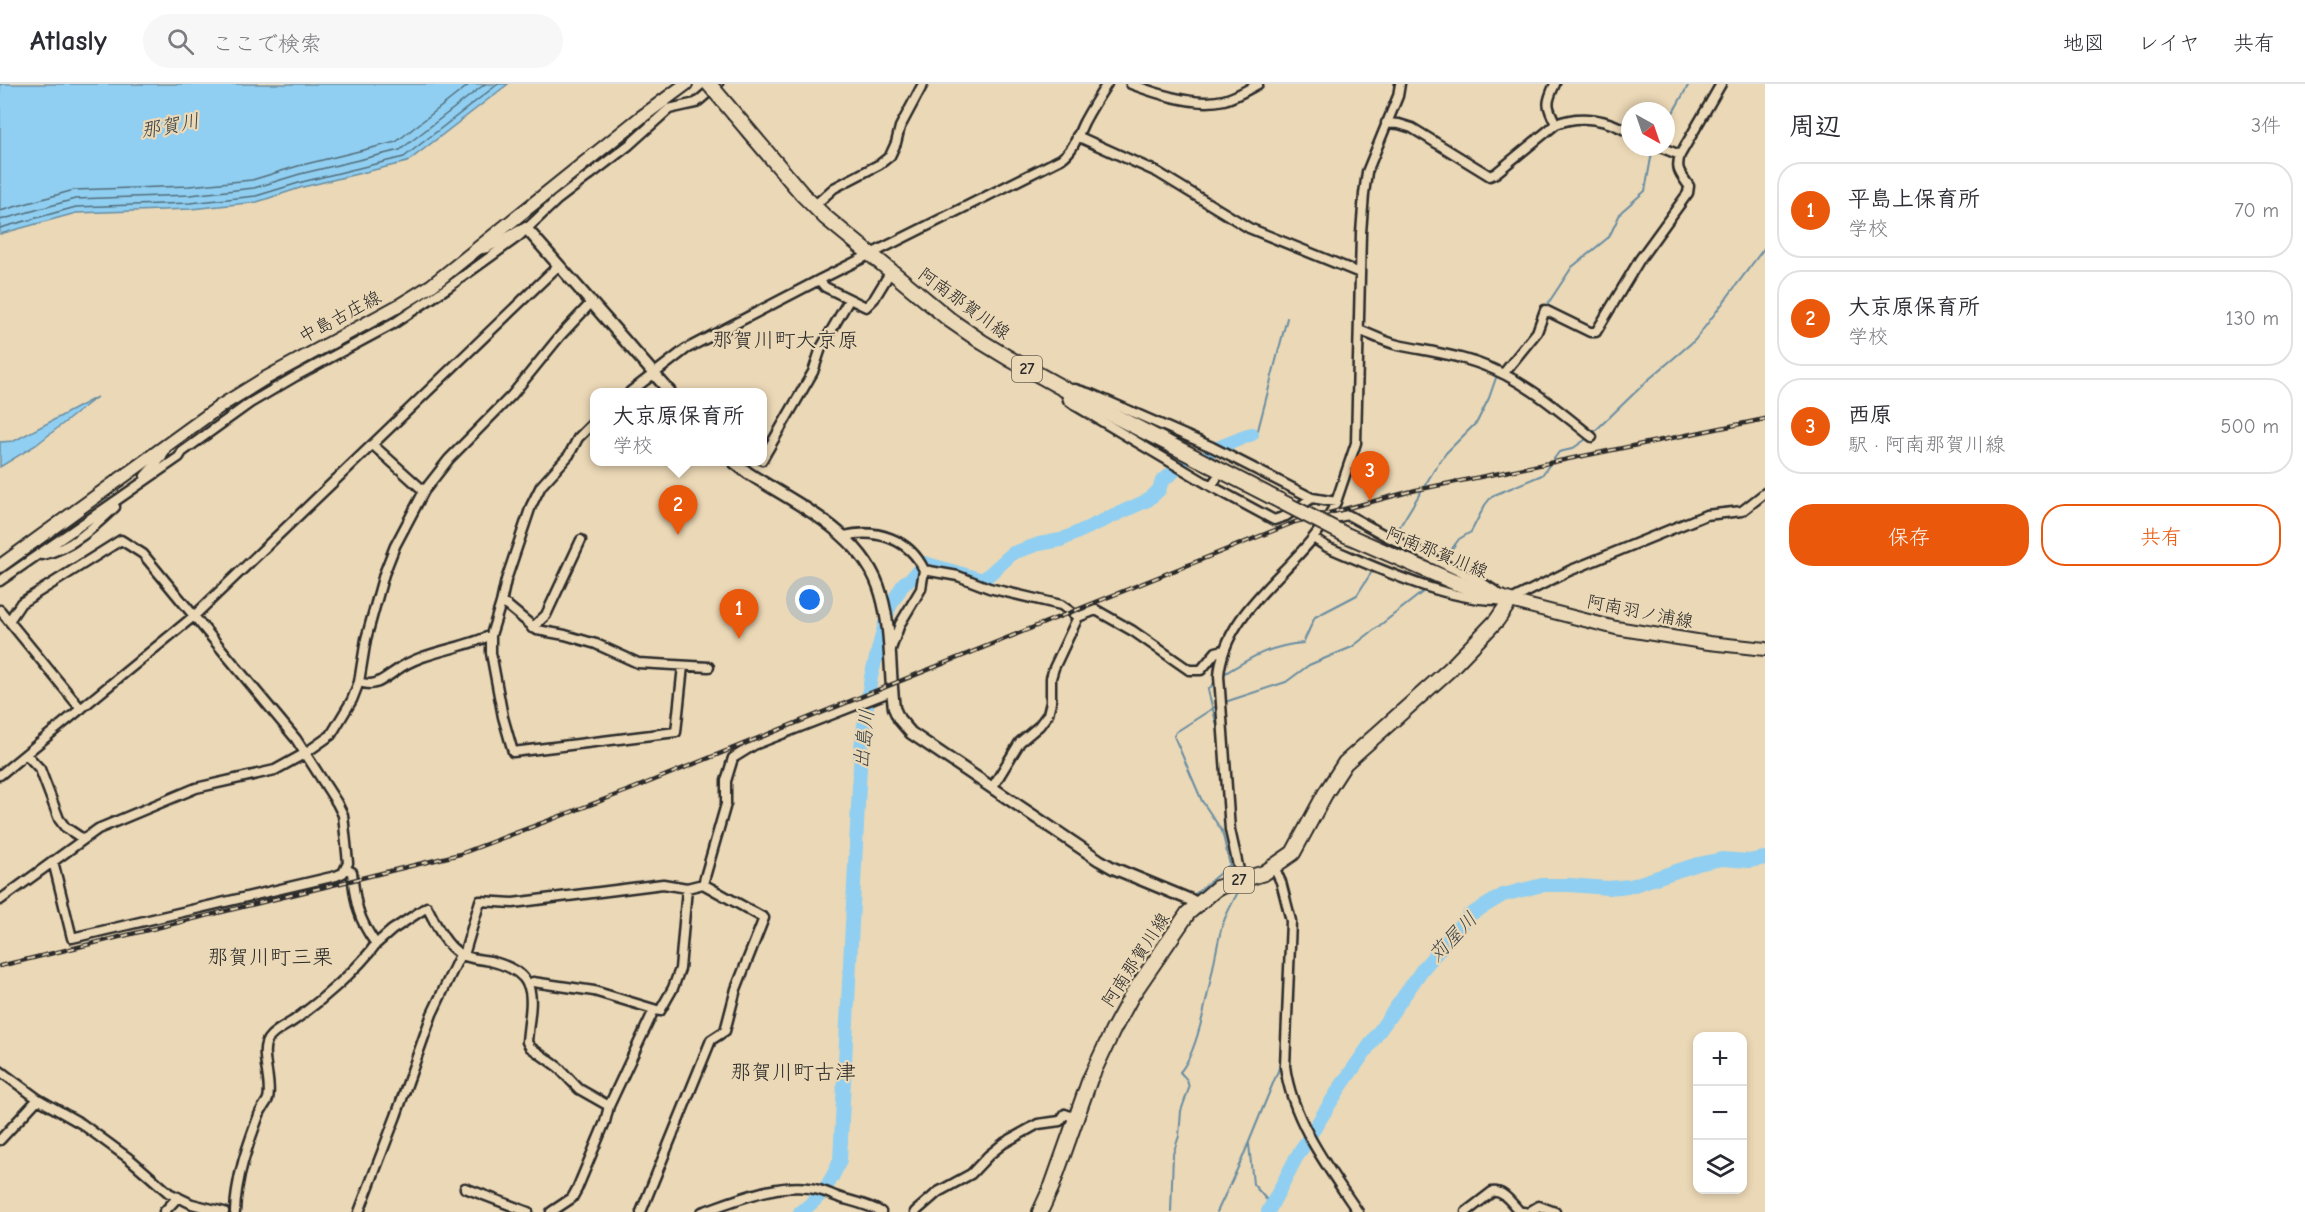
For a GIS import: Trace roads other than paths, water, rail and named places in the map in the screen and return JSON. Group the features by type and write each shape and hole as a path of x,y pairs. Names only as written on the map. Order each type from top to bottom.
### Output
{"main road":[{"name":"中島古庄線","path":"0,566 222,405 423,290 477,250 640,118 686,84"},
{"name":"阿南那賀川線","path":"709,84 814,206 950,320 982,342 1065,390 1346,535 1454,582 1510,601 1497,620 1449,670 1345,763 1325,794 1293,853 1274,867 1217,888 1198,903 1182,921 1132,995 1071,1116 1052,1186 1040,1212"},
{"name":"阿南羽ノ浦線","path":"1510,601 1616,628 1709,643 1765,649"}],"street":[{"path":"0,581 179,457 182,452 250,403 393,324 447,288 519,236 557,200 629,145 669,109 696,103 718,84"},
{"path":"814,206 834,188 880,164 890,156 900,128 923,84"},
{"path":"636,388 686,349 819,279 1061,159 1070,153 1077,136 1107,84"},
{"path":"1131,84 1196,102 1225,100 1258,84"},
{"path":"1241,879 1230,830 1219,676 1224,650 1238,623 1249,609 1329,519 1356,443 1361,233 1366,183 1386,123 1398,96 1400,84"},
{"path":"1555,84 1547,107 1556,124"},
{"path":"1500,373 1538,332 1545,310 1590,332 1596,332 1640,259 1688,194 1689,186 1678,171 1677,164 1721,84"},
{"path":"1386,123 1413,128 1490,176 1556,124 1576,118 1589,118 1621,128"},
{"path":"1077,136 1157,172 1249,228 1360,273"},
{"path":"1675,153 1680,155"},
{"path":"477,250 487,248 526,228"},
{"path":"526,228 666,388"},
{"path":"0,775 194,616 558,266"},
{"path":"819,279 825,287 866,306 874,299 891,271"},
{"path":"767,452 813,372 821,348 849,300"},
{"path":"0,900 83,839 114,821 196,788 275,770 304,754 331,735 352,700 359,681 366,639 384,574 395,546 424,491 449,459 512,395 538,366 560,336 591,303"},
{"path":"1359,330 1397,345 1419,347 1480,364 1500,373 1539,395 1589,435"},
{"path":"1312,498 1286,516 1274,520 1076,406 1068,400 1065,390 1075,389 1091,394 1215,449 1227,460 1312,498 1336,502"},
{"path":"590,426 578,438 569,455 541,486 531,506 506,580 491,635 491,653 503,717 513,752 676,732 683,666"},
{"path":"133,489 162,457 167,445"},
{"path":"374,445 424,491"},
{"path":"739,466 844,536 873,572 881,594 890,653 894,708 898,719 911,733 1113,868 1198,903"},
{"path":"755,478 760,466"},
{"path":"1313,538 1327,547 1428,586 1476,600 1510,601 1569,571 1706,515 1742,511 1765,493"},
{"path":"1329,519 1348,515 1481,582 1510,601"},
{"path":"844,536 871,533 898,541 911,549 924,570 921,589 900,624 890,653"},
{"path":"9,621 21,603 121,540 148,560 296,739 343,815 348,864 346,869 336,876 72,938 53,861"},
{"path":"532,628 546,615 581,540"},
{"path":"924,570 958,576 988,588 1060,605 1078,617"},
{"path":"501,603 508,606 532,628 596,644 638,663 709,667"},
{"path":"0,610 81,709"},
{"path":"992,788 1020,742 1039,726 1048,714 1052,702 1053,668 1078,617 1096,610 1133,631 1189,670 1201,670 1216,652 1224,650"},
{"path":"359,681 367,685 377,684 413,661 491,635"},
{"path":"703,884 726,804 726,781 733,758 754,745 892,691"},
{"path":"26,754 39,769 59,819 65,827 83,839"},
{"path":"1274,867 1281,882 1291,921 1285,1066 1288,1088 1307,1129 1358,1212"},
{"path":"346,869 352,872 357,912 365,929 376,944"},
{"path":"359,1212 432,1014 462,955 480,901 513,903 663,884 687,888 703,884 764,918 736,989 725,1031 711,1040 641,1212"},
{"path":"527,984 533,982 594,991 660,1011 673,988 680,969 687,888"},
{"path":"235,1212 236,1190 247,1149 261,1111 268,1099 268,1066 264,1047 266,1041 297,1019 363,961 376,944 392,930 427,907 442,933 462,955 506,966 520,975 527,984 532,998 527,1042 530,1047 558,1066 579,1089 609,1106"},
{"path":"551,1212 572,1198 577,1189 605,1122 609,1106 654,1010"},
{"path":"0,1071 38,1099 82,1124 178,1197 224,1212"},
{"path":"0,1140 38,1099"},
{"path":"915,1212 938,1192 972,1174 989,1155 1004,1143 1038,1124 1060,1120 1065,1114 1071,1116"},
{"path":"465,1188 528,1212"},
{"path":"702,1212 770,1190 805,1188 872,1207 880,1212"},
{"path":"1466,1212 1492,1192 1497,1191 1520,1212 1524,1212"},
{"path":"164,1212 178,1197"},
{"path":"1529,1212 1539,1206 1555,1212"}],"water":[{"name":"那賀川","path":"0,84 508,84 407,162 303,187 257,202 191,209 76,213 0,234"},
{"path":"97,397 36,445 0,467 0,442 14,441"}],"waterway":[{"path":"1675,109 1689,84"},
{"path":"1545,308 1572,267 1609,237 1621,212 1645,191 1651,156"},
{"path":"1593,433 1648,380 1695,340 1765,247"},
{"path":"1252,434 1258,430 1287,318"},
{"path":"1500,371 1508,361"},
{"path":"1394,536 1446,453 1477,422 1497,375"},
{"name":"出島川","path":"1210,451 1252,434"},
{"path":"1443,561 1459,539 1471,532 1492,496 1542,475 1559,452 1572,449 1589,437"},
{"name":"出島川","path":"800,1212 824,1189 840,1160 861,747 871,677 889,608 904,583 912,578 924,563 983,580 1013,553 1039,544 1061,540 1148,500 1159,490 1162,481 1182,465"},
{"path":"1224,674 1261,653 1291,644 1303,643 1315,617 1357,595 1371,573"},
{"path":"1225,702 1286,682 1309,665 1352,647 1424,591"},
{"path":"1216,681 1208,690 1219,734"},
{"path":"1218,705 1176,732 1174,736 1202,801 1222,831 1233,878"},
{"name":"苅屋川","path":"1268,1212 1296,1158 1339,1089 1422,970 1468,916 1503,895 1542,885 1608,888 1631,886 1698,864 1722,859 1749,861 1765,858"},
{"path":"1194,895 1233,862"},
{"path":"1171,1212 1173,1154 1179,1136 1181,1111 1189,1088 1187,1080 1180,1072 1188,1060 1200,1025 1221,930 1238,892 1236,886"},
{"path":"1217,1212 1242,1159 1278,1071 1281,1060 1285,972"},
{"path":"1069,1113 1079,1091"},
{"path":"1249,1144 1253,1184 1272,1206"}],"railway":[{"path":"0,966 460,854 632,789 1295,522 1416,490 1765,419"}],"place":[{"name":"西原","path":"1370,501"},
{"name":"大京原保育所","path":"678,535"},
{"name":"平島上保育所","path":"739,639"}],"district":[{"name":"那賀川町大京原","path":"785,340"},
{"name":"那賀川町三栗","path":"270,957"},
{"name":"那賀川町古津","path":"793,1072"}]}
